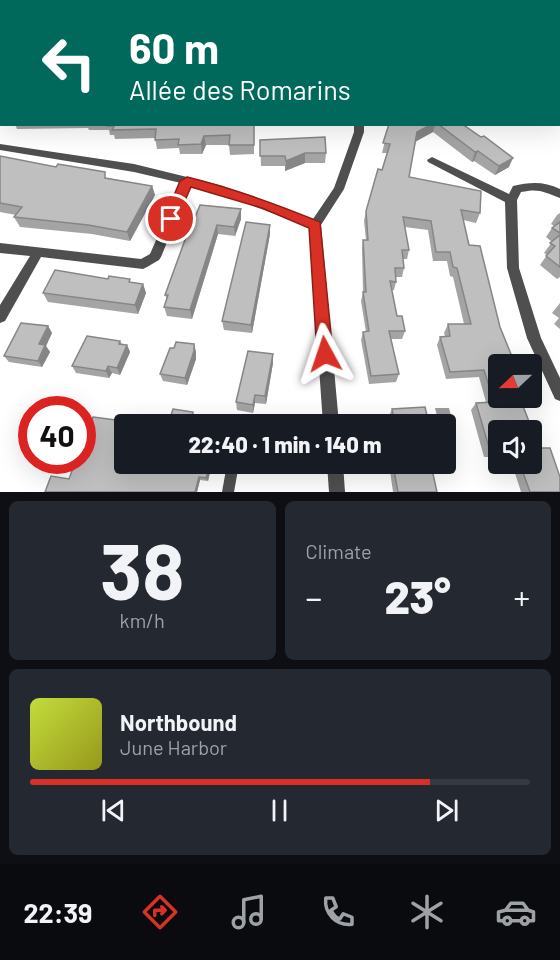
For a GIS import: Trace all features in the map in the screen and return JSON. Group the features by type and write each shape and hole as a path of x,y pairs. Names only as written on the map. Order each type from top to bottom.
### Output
{"street":[{"path":"330,414 315,225 339,189 359,132 359,126"},
{"path":"0,147 134,168 187,181 267,205 315,225"},
{"path":"432,160 511,200"},
{"path":"0,248 37,254 143,264 155,257 187,181"},
{"path":"560,194 541,185 517,189 511,200 513,268 534,338 560,394"},
{"path":"0,317 37,254"},
{"path":"336,474 337,492"}],"lane":[{"path":"228,492 231,474"}],"shaded area":[{"path":"435,408 449,408 451,414 436,414"}],"building":[{"path":"114,126 254,126 254,145 229,145 230,135 204,136 201,144 178,145 179,139 155,140 156,129 112,130"},
{"path":"388,126 428,126 417,132 409,177 481,191 480,213 461,210 469,245 480,246 500,327 511,354 488,354 488,383 484,370 450,372 440,337 450,336 448,324 471,324 457,268 453,267 450,252 436,252 431,221 403,217 409,250 402,250 404,268 395,268 396,282 390,281 397,316 402,316 405,331 389,331 399,374 371,376 363,332 369,331 363,292 366,292 363,240 368,240 366,211 378,169 382,170 390,144 383,143"},
{"path":"441,126 465,126 481,137 484,136 513,158 499,166 478,151 475,152"},
{"path":"325,137 326,153 305,153 286,161 285,156 260,156 260,140"},
{"path":"0,156 56,167 58,164 105,172 105,178 152,186 127,232 88,225 14,217 22,207 0,203"},
{"path":"200,205 241,209 234,227 217,225 190,310 164,307 168,295 165,295 194,215"},
{"path":"246,222 270,225 251,325 222,321"},
{"path":"560,222 560,233 552,228"},
{"path":"560,235 560,267 546,256 555,246 550,243"},
{"path":"55,270 108,279 109,276 130,279 129,282 143,284 135,305 43,293"},
{"path":"21,323 48,326 39,344 45,345 38,361 4,356"},
{"path":"87,336 120,341 119,344 127,345 117,368 108,366 106,371 72,366"},
{"path":"176,342 194,344 185,378 160,374 170,348 174,348"},
{"path":"248,351 273,354 265,396 255,395 253,405 236,402"},
{"path":"488,402 488,408 524,408 528,420 488,420 488,444 476,403"},
{"path":"425,407 427,414 393,414 392,409"},
{"path":"173,409 193,412 192,414 171,414"},
{"path":"96,417 114,420 114,474 207,474 206,478 199,477 195,492 45,492 51,476 69,479 71,474 96,474"},
{"path":"542,448 550,448 560,477 560,492 530,492 524,474 542,474"},
{"path":"395,474 433,474 437,492 398,492"}],"route":[{"path":"171,219 187,181 267,205 315,225 325,354"}]}
